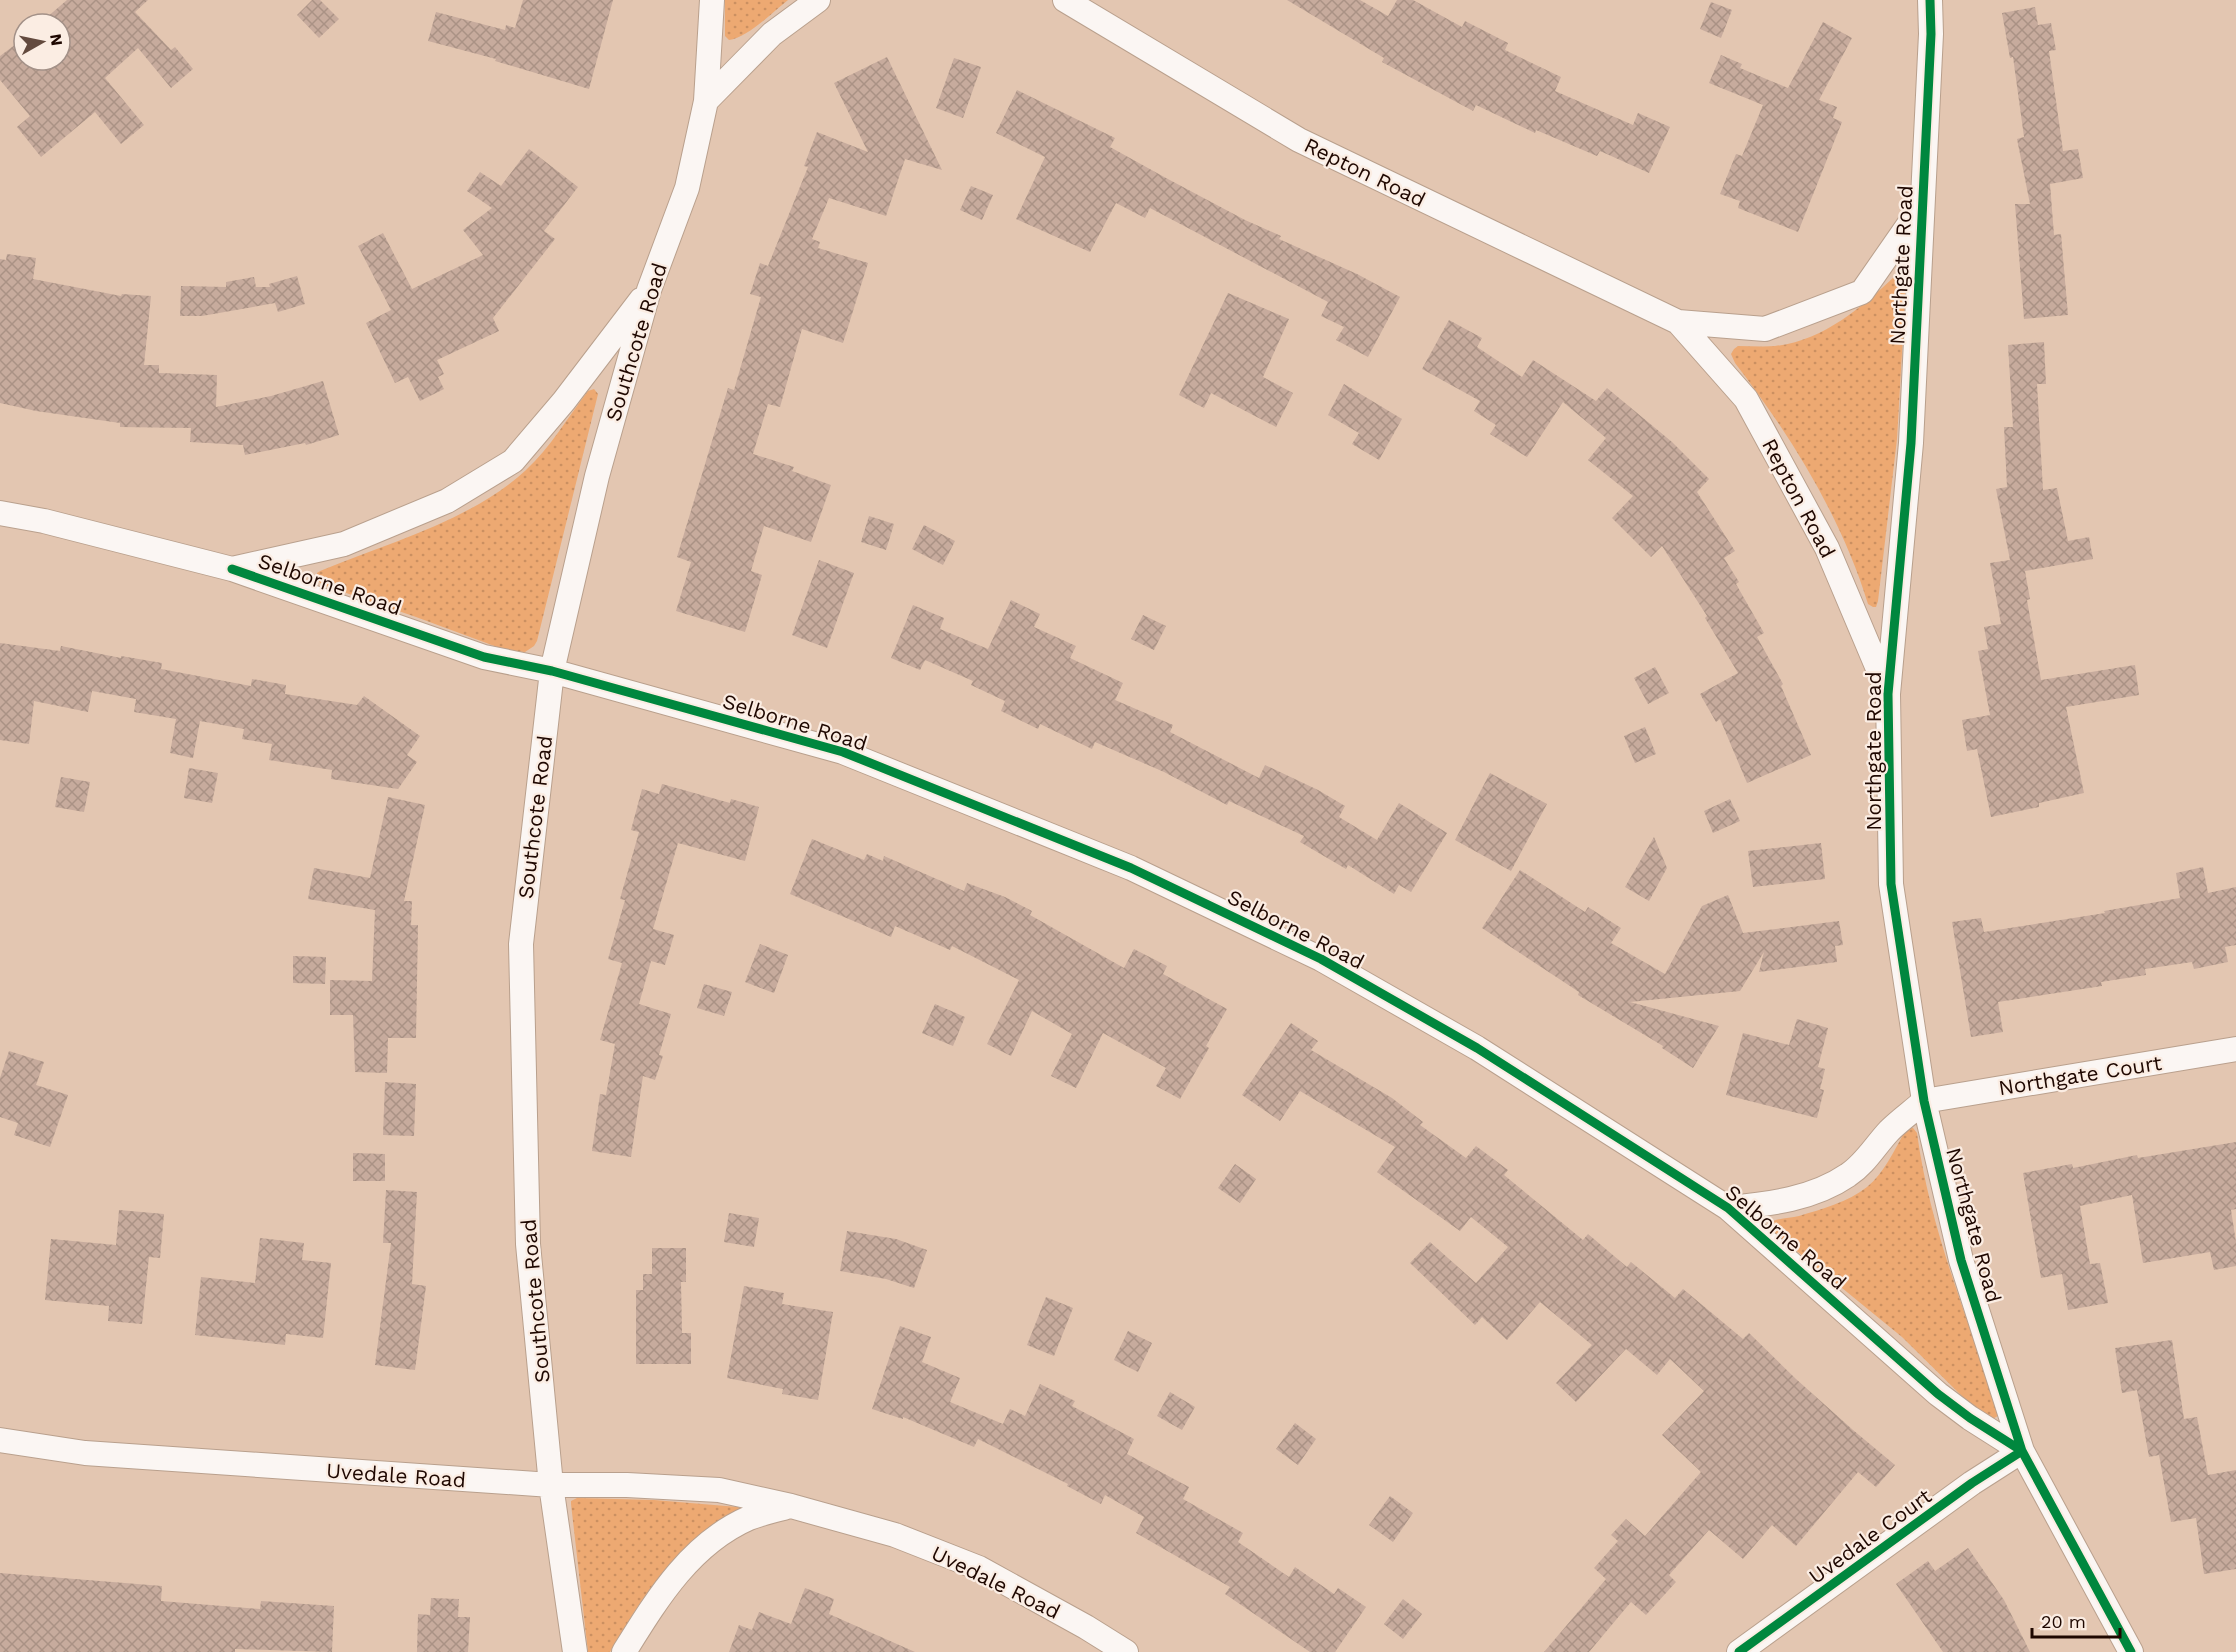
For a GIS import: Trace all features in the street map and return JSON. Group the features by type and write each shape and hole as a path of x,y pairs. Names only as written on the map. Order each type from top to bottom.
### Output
{"street":[{"name":"Southcote Road","path":"575,1652 551,1485 528,1244 520,944 552,670 597,476 649,290 687,188 706,101 712,0"},
{"path":"706,101 772,34 818,0"},
{"name":"Repton Road","path":"1065,0 1299,140 1678,322 1765,329 1862,292 1921,207"},
{"name":"Northgate Road","path":"1930,0 1931,34 1911,443 1888,694 1891,884 1924,1101 1961,1260 2022,1450"},
{"name":"Selborne Road","path":"232,569 344,544 447,501 513,461 564,401 649,290"},
{"name":"Repton Road","path":"1678,322 1746,399 1827,548 1888,694"},
{"name":"Selborne Road","path":"0,513 44,521 232,569 484,657 552,670 843,752 1131,868 1321,959 1446,1030 1728,1208 1938,1394 1970,1418 2022,1450"},
{"name":"Northgate Court","path":"1924,1101 2236,1049"},
{"path":"1728,1208 1774,1203 1814,1192 1848,1175 1868,1157 1889,1131 1924,1101"},
{"name":"Uvedale Road","path":"0,1440 85,1453 551,1485 627,1485 719,1490 791,1506 896,1534 979,1568 1086,1627 1126,1652"},
{"path":"2022,1450 2131,1652"},
{"name":"Uvedale Court","path":"1739,1652 1972,1483 2022,1450"},
{"path":"624,1652 654,1604 683,1567 711,1539 750,1518 791,1506"}],"shaded area":[{"path":"725,0 788,0 752,30 729,40 725,36"},
{"path":"1901,274 1905,277 1906,283 1897,439 1878,601 1876,607 1873,607 1868,604 1844,539 1829,508 1795,448 1731,354 1738,346 1793,343 1825,330 1841,321 1895,276"},
{"path":"594,389 598,394 534,646 525,652 508,651 323,585 317,580 317,573 320,571 428,529 480,503 504,488 535,461 588,391"},
{"path":"1910,1128 1917,1133 1931,1205 1941,1240 2000,1415 1992,1419 1970,1404 1902,1337 1771,1230 1768,1225 1778,1219 1826,1208 1860,1192 1879,1175 1904,1133"},
{"path":"577,1498 654,1500 741,1509 700,1535 675,1558 645,1596 610,1652 588,1652 571,1504 571,1501"}],"building":[{"path":"67,0 148,0 135,12 171,50 175,47 193,69 171,88 138,48 105,78 144,125 121,144 95,112 41,157 17,127 30,116 0,80 0,56 12,47 12,72 72,72 72,12 53,12"},
{"path":"312,0 320,0 339,19 319,38 297,15"},
{"path":"523,0 613,0 589,89 495,61 496,59 428,41 436,12 505,30 506,25 515,28"},
{"path":"1287,0 1360,0 1388,16 1397,0 1413,0 1462,27 1465,21 1508,43 1505,50 1561,77 1555,91 1633,125 1638,113 1670,127 1649,173 1600,151 1597,156 1536,130 1535,133 1476,105 1473,111 1382,62 1384,58"},
{"path":"1711,2 1732,10 1721,38 1700,29"},
{"path":"2035,7 2038,25 2051,23 2056,50 2049,51 2063,151 2078,149 2083,178 2050,184 2054,235 2061,234 2068,315 2024,319 2015,204 2030,204 2017,139 2024,137 2013,57 2010,58 2002,13"},
{"path":"1823,22 1852,38 1819,100 1837,107 1833,118 1842,122 1798,232 1738,208 1740,201 1720,194 1736,154 1742,156 1763,105 1709,83 1721,55 1742,64 1740,68 1788,88"},
{"path":"887,57 942,170 905,159 886,216 829,198 812,239 820,242 818,248 868,263 843,343 802,329 780,407 768,404 753,454 794,467 792,471 831,485 811,542 764,526 751,571 762,575 745,632 676,611 691,562 677,557 728,388 734,390 761,297 750,294 760,263 768,266 808,167 804,166 817,132 868,152 834,83"},
{"path":"954,58 981,67 963,118 936,108"},
{"path":"1017,90 1115,138 1110,147 1166,178 1245,220 1281,236 1279,239 1357,274 1400,297 1368,357 1336,340 1344,327 1321,316 1328,302 1150,208 1145,218 1116,203 1090,252 1016,219 1045,157 996,133"},
{"path":"529,149 578,187 544,231 555,239 493,318 499,331 437,360 444,374 438,377 444,389 420,401 408,377 395,383 366,323 391,310 358,246 383,233 412,289 483,255 463,230 492,208 467,191 480,172 501,186"},
{"path":"971,186 993,195 982,220 960,210"},
{"path":"7,254 36,258 33,279 121,296 122,294 151,296 144,365 159,365 159,373 217,375 216,407 271,396 323,381 339,435 306,445 305,443 245,455 243,445 190,442 191,428 120,427 120,423 36,411 0,403 0,259 6,260"},
{"path":"297,276 305,304 278,312 275,303 202,316 180,316 181,286 226,287 226,282 254,277 256,287 270,287 269,284"},
{"path":"1228,293 1289,319 1263,377 1293,393 1276,427 1211,393 1204,408 1179,395"},
{"path":"1449,320 1482,338 1477,347 1522,377 1533,360 1596,401 1607,388 1672,442 1709,479 1697,492 1735,551 1724,558 1739,582 1736,584 1764,633 1757,637 1783,684 1781,686 1811,755 1747,783 1720,719 1716,722 1700,694 1738,673 1705,618 1707,616 1662,546 1651,557 1612,518 1633,496 1588,460 1606,438 1563,402 1527,457 1490,434 1496,425 1474,411 1480,401 1422,369"},
{"path":"2044,342 2046,384 2037,384 2043,490 2057,488 2068,541 2089,537 2093,559 2025,571 2030,599 2027,600 2041,680 2135,665 2139,695 2066,707 2084,793 2039,803 2039,807 1991,817 1977,749 1967,751 1962,720 1990,715 1978,651 1988,649 1984,627 2001,624 1990,563 2010,560 1996,489 2007,487 2004,427 2013,427 2008,345"},
{"path":"1344,384 1402,419 1379,460 1352,444 1359,433 1328,415"},
{"path":"869,516 894,524 886,550 861,542"},
{"path":"924,525 955,541 943,565 912,549"},
{"path":"819,560 854,573 827,648 792,635"},
{"path":"1011,600 1040,614 1034,627 1076,646 1070,658 1123,683 1115,700 1173,725 1170,732 1259,778 1265,765 1318,790 1345,806 1339,817 1377,840 1399,803 1447,833 1411,892 1399,885 1394,894 1348,865 1346,869 1300,842 1304,836 1229,801 1227,805 1164,772 1095,742 1092,749 1040,724 1038,729 1001,711 1005,701 971,685 973,681 925,660 920,670 891,658 913,605 944,618 940,629 988,649"},
{"path":"1143,615 1166,626 1154,650 1131,639"},
{"path":"0,643 60,651 61,646 121,658 121,656 162,663 161,669 251,686 252,679 286,685 285,694 357,705 364,696 420,736 407,755 417,762 398,789 331,779 332,770 269,760 272,744 242,739 244,729 200,721 193,758 170,753 176,719 134,712 136,699 92,691 88,712 34,701 29,744 0,740"},
{"path":"1655,667 1669,693 1648,704 1634,678"},
{"path":"1645,727 1656,754 1635,763 1624,736"},
{"path":"189,768 218,773 212,803 184,798"},
{"path":"1490,773 1547,804 1511,871 1455,840"},
{"path":"61,777 90,782 84,812 55,807"},
{"path":"662,784 730,803 731,799 759,807 745,861 678,843 653,929 674,935 665,965 651,961 639,1004 671,1014 659,1055 663,1056 655,1080 643,1076 631,1157 592,1151 600,1094 606,1095 615,1044 600,1040 622,963 608,959 625,900 620,899 639,832 631,830 642,789 659,794"},
{"path":"388,797 425,805 404,901 412,901 411,925 418,925 416,1038 388,1038 387,1073 355,1072 353,1015 330,1015 330,980 372,981 375,910 308,899 314,868 370,878"},
{"path":"1730,799 1740,821 1713,833 1704,811"},
{"path":"1654,837 1667,868 1649,901 1625,887"},
{"path":"812,839 864,860 867,854 883,861 884,856 964,891 967,883 1005,897 1032,911 1030,915 1124,968 1134,949 1167,966 1163,974 1227,1009 1206,1046 1209,1048 1180,1099 1156,1086 1166,1068 1103,1033 1076,1088 1051,1076 1072,1034 1032,1011 1011,1056 987,1044 1019,980 952,946 950,950 895,926 891,937 790,894"},
{"path":"1821,843 1825,879 1753,887 1748,851"},
{"path":"2203,867 2208,893 2236,887 2236,945 2225,947 2228,962 2194,969 2192,962 2145,969 2146,975 2101,982 2102,986 1998,1002 2003,1032 1971,1037 1952,922 1981,918 1984,932 2105,913 2104,911 2180,898 2176,873"},
{"path":"1520,870 1585,912 1588,907 1621,928 1611,943 1665,974 1702,906 1728,895 1743,933 1839,921 1843,945 1835,946 1837,962 1759,972 1764,952 1740,991 1630,1002 1719,1026 1693,1068 1662,1048 1663,1046 1578,995 1579,992 1482,928"},
{"path":"760,944 788,955 774,993 745,982"},
{"path":"293,956 326,957 325,984 293,983"},
{"path":"704,984 732,992 724,1016 697,1008"},
{"path":"935,1004 965,1017 953,1046 922,1033"},
{"path":"1797,1019 1828,1028 1818,1067 1825,1069 1820,1089 1824,1090 1817,1118 1726,1095 1743,1033 1789,1045"},
{"path":"1291,1023 1318,1041 1311,1050 1392,1098 1423,1122 1420,1125 1466,1158 1476,1146 1508,1170 1504,1175 1583,1240 1588,1234 1627,1267 1631,1262 1675,1298 1683,1289 1743,1339 1749,1333 1796,1379 1895,1465 1876,1487 1858,1472 1796,1546 1772,1525 1743,1559 1709,1530 1669,1575 1676,1582 1646,1615 1631,1602 1589,1652 1544,1652 1606,1579 1594,1568 1618,1541 1611,1535 1626,1519 1645,1536 1701,1472 1662,1435 1704,1391 1670,1359 1657,1375 1626,1349 1576,1402 1556,1383 1592,1345 1540,1302 1507,1340 1482,1317 1475,1325 1410,1263 1430,1242 1476,1283 1508,1247 1471,1217 1460,1231 1377,1172 1395,1147 1300,1091 1280,1121 1242,1095"},
{"path":"9,1051 44,1062 36,1085 68,1095 50,1147 14,1135 18,1123 0,1117 0,1078"},
{"path":"385,1082 416,1084 414,1136 383,1135"},
{"path":"2236,1142 2236,1209 2231,1210 2236,1242 2236,1266 2214,1270 2210,1252 2143,1263 2132,1195 2080,1206 2090,1264 2100,1263 2108,1303 2068,1310 2062,1274 2041,1278 2023,1173 2072,1164 2073,1168 2137,1155 2138,1158"},
{"path":"353,1153 385,1154 385,1181 353,1181"},
{"path":"1235,1164 1256,1179 1240,1203 1218,1188"},
{"path":"386,1190 417,1192 412,1284 426,1286 415,1370 375,1365 391,1243 383,1243"},
{"path":"119,1210 164,1214 160,1258 149,1257 142,1324 108,1321 109,1306 45,1300 51,1239 116,1245"},
{"path":"729,1213 759,1218 754,1247 724,1242"},
{"path":"847,1231 896,1239 927,1250 914,1288 886,1279 840,1271"},
{"path":"260,1238 304,1243 302,1260 331,1263 323,1338 286,1334 285,1345 195,1335 201,1277 255,1283"},
{"path":"652,1248 686,1248 686,1282 681,1282 682,1333 691,1333 691,1364 636,1364 636,1290 643,1290 643,1274 652,1274"},
{"path":"744,1286 784,1293 782,1304 833,1312 818,1400 782,1394 783,1389 727,1378"},
{"path":"1046,1297 1073,1308 1054,1356 1027,1345"},
{"path":"900,1326 931,1337 922,1362 960,1378 950,1402 1003,1424 1010,1409 1025,1416 1040,1384 1075,1401 1072,1406 1134,1439 1127,1454 1189,1487 1183,1499 1243,1533 1238,1542 1289,1577 1295,1567 1334,1594 1338,1588 1366,1607 1335,1652 1310,1652 1225,1594 1230,1587 1136,1533 1144,1517 1105,1495 1101,1504 1067,1486 1068,1484 978,1439 974,1447 903,1417 903,1419 872,1409"},
{"path":"1128,1331 1152,1343 1138,1372 1114,1360"},
{"path":"2172,1340 2184,1419 2197,1417 2208,1475 2236,1470 2236,1569 2204,1574 2196,1518 2171,1522 2159,1455 2149,1457 2137,1390 2122,1393 2115,1348"},
{"path":"1170,1392 1195,1407 1182,1430 1157,1416"},
{"path":"1295,1423 1316,1439 1298,1465 1276,1449"},
{"path":"1390,1496 1413,1513 1393,1542 1369,1525"},
{"path":"1968,1548 2004,1600 2030,1652 1943,1652 1896,1584 1928,1561 1935,1571"},
{"path":"0,1573 162,1586 161,1601 260,1609 261,1601 334,1606 332,1652 235,1649 235,1652 0,1652"},
{"path":"805,1588 834,1599 829,1614 915,1652 729,1652 739,1625 752,1630 759,1612 791,1624"},
{"path":"431,1598 459,1599 458,1617 470,1617 468,1652 417,1652 418,1614 430,1615"},
{"path":"1403,1599 1422,1614 1403,1639 1384,1624"}],"cycle path":[{"path":"1930,0 1931,34 1911,443 1888,694 1891,884 1924,1101 1961,1260 2022,1451"},
{"path":"232,569 484,657 552,671 843,752 1131,868 1321,959 1477,1048 1728,1208 1938,1394 1970,1418 2022,1451 2131,1652"},
{"path":"1739,1652 1972,1483 2022,1451"}]}
